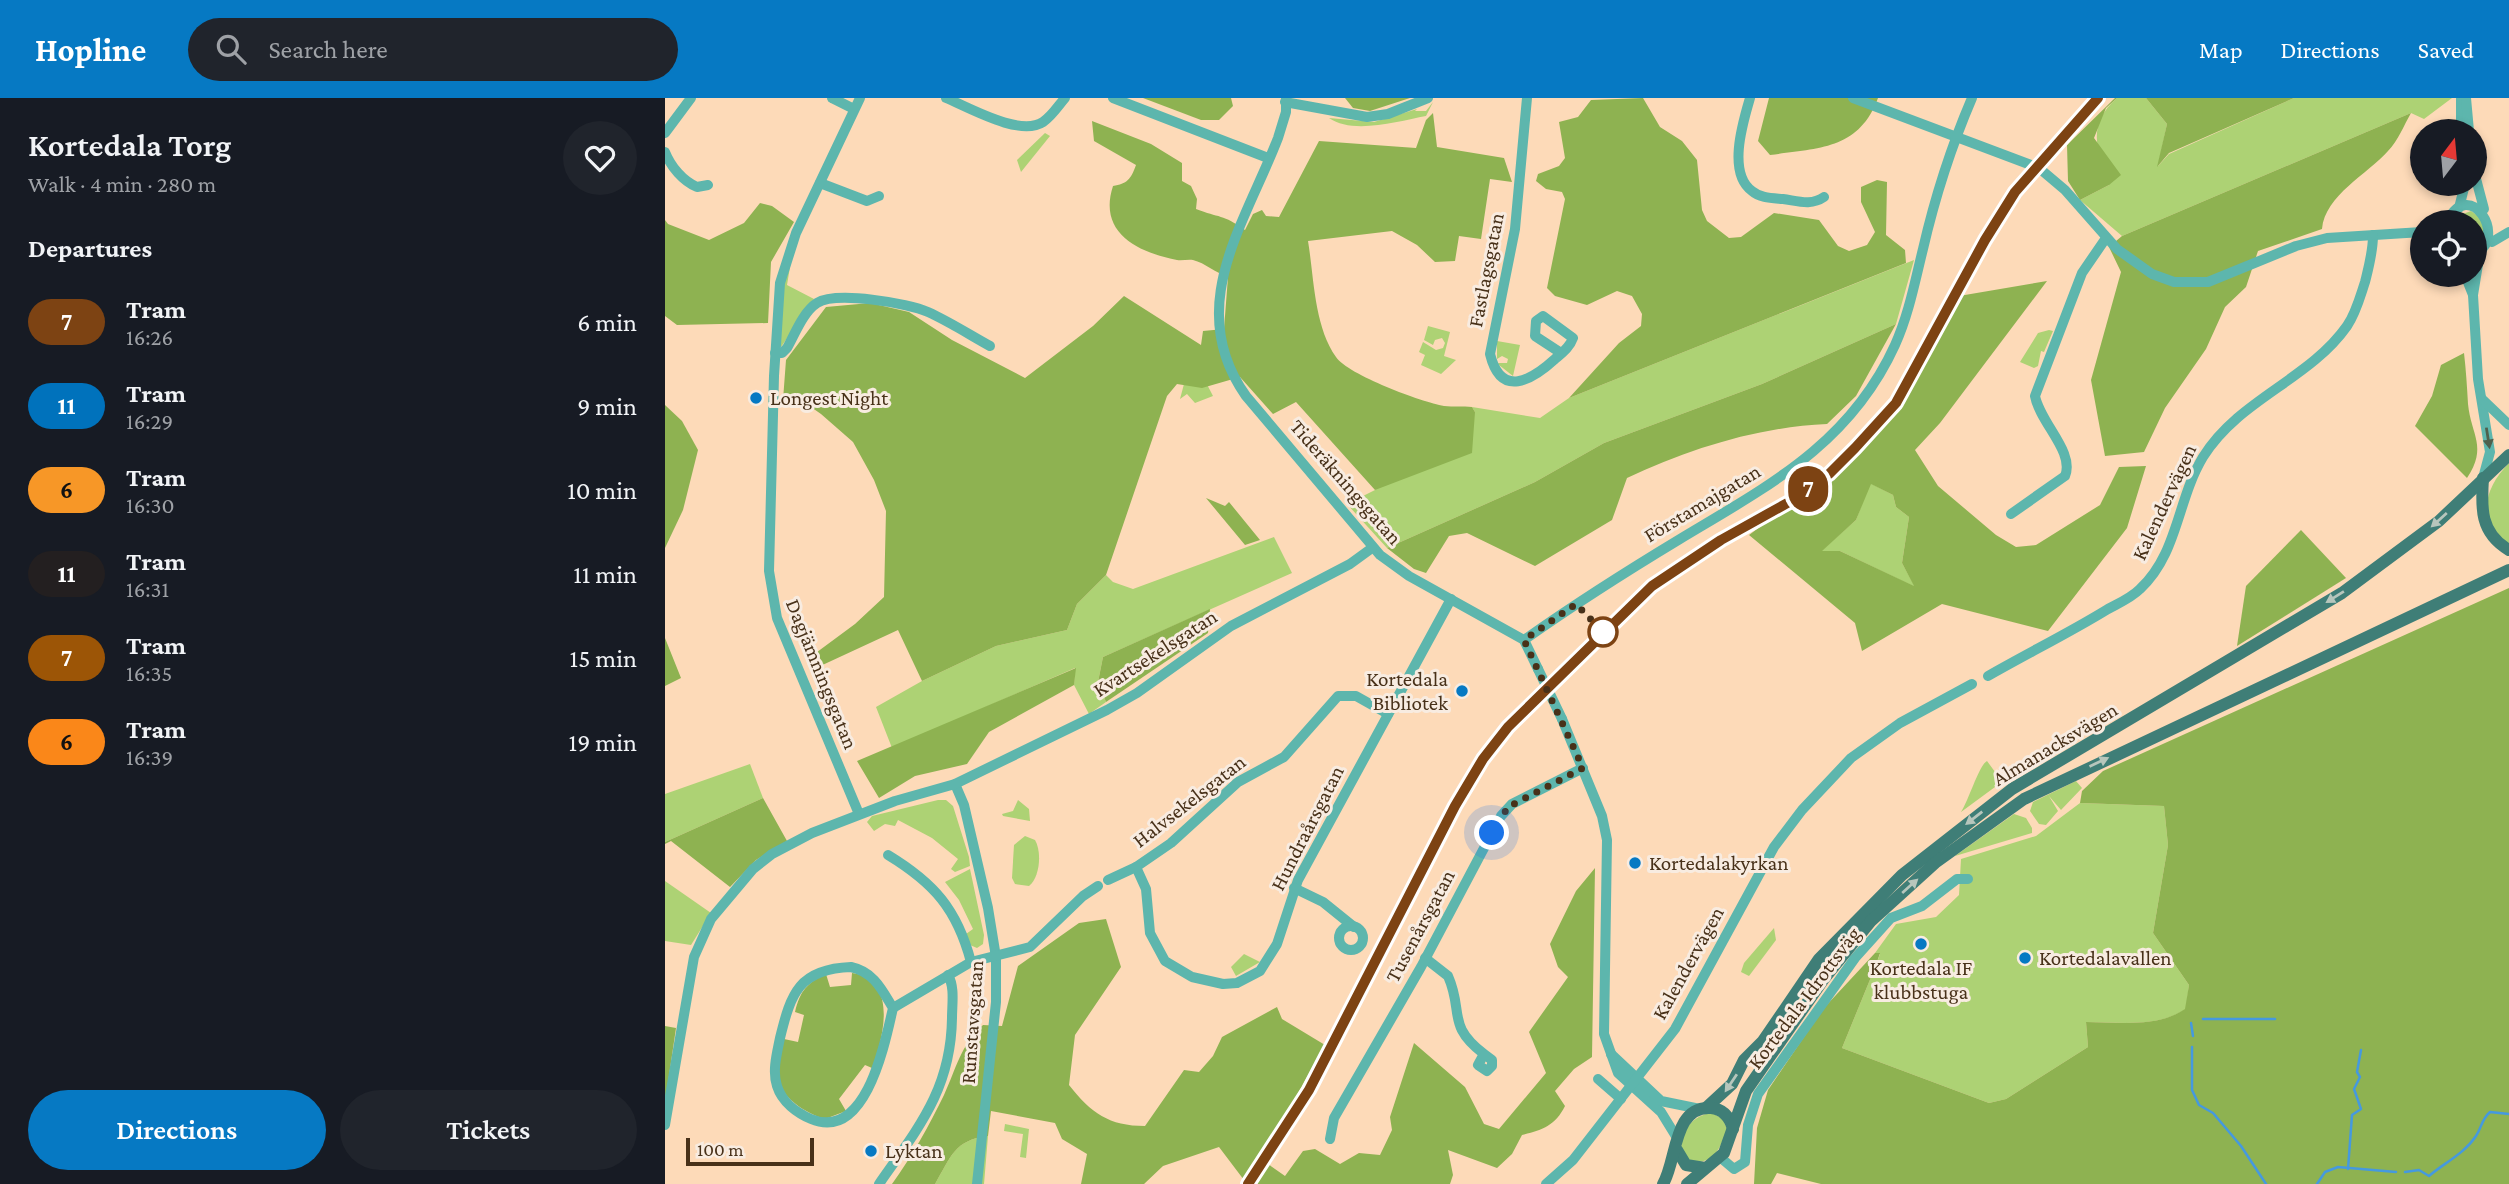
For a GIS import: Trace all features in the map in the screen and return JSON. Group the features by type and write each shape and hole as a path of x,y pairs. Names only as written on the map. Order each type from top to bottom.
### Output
{"main road":[{"name":"Almanacksvägen","path":"1663,1184 1684,1121 1732,1084 1744,1060 1763,1041 1818,959 1902,875 2012,789 2146,712 2342,593 2439,521 2509,455"},
{"path":"2483,478 2483,521 2496,540 2509,550"},
{"name":"Almanacksvägen","path":"1721,1158 1730,1142 1746,1091 1823,980 1871,921 1935,863 2035,794 2509,570"},
{"path":"1703,1108 1725,1114 1733,1129"},
{"path":"1677,1144 1686,1165 1705,1168"},
{"path":"1687,1184 1721,1158"}],"street":[{"path":"665,133 691,98"},
{"path":"832,98 854,109"},
{"name":"Dagjämningsgatan","path":"859,814 781,630 771,597 769,570 776,311 786,261 860,98"},
{"path":"946,98 1026,128 1044,121 1065,98"},
{"path":"1113,98 1268,158"},
{"path":"1285,100 1367,117 1388,114 1428,98"},
{"name":"Fastlagsgatan","path":"1527,98 1515,229 1490,354 1499,373 1521,383 1536,376 1561,353"},
{"path":"1750,98 1739,163 1747,187 1760,196 1808,203 1816,203 1824,197"},
{"path":"1853,98 2039,168 2066,190 2106,238 2152,274 2174,282 2196,285 2303,244 2327,238 2410,234"},
{"name":"Förstamajgatan","path":"1524,640 1595,592 1786,474 1824,444 1856,411 1879,376 1902,328 1944,168 1972,98"},
{"path":"2461,98 2461,119"},
{"path":"2466,98 2468,119"},
{"name":"Tideräkningsgatan","path":"1285,100 1286,112 1278,138 1220,283 1217,317 1221,346 1231,371 1247,396 1372,548 1396,568 1524,640"},
{"path":"665,152 671,164 688,182 697,187 708,185"},
{"path":"820,183 867,201 879,195"},
{"path":"2462,196 2459,208 2471,205 2481,210"},
{"path":"2487,213 2509,226"},
{"path":"2487,213 2495,230 2491,243"},
{"path":"2487,246 2509,232"},
{"name":"Kalendervägen","path":"1988,676 2088,622 2138,591 2149,580 2168,551 2198,466 2218,437 2241,413 2320,355 2348,324 2356,310 2371,259 2372,235"},
{"path":"2011,514 2065,476 2069,467 2067,457 2038,412 2035,397 2082,273 2106,238"},
{"path":"2470,287 2473,295"},
{"path":"2474,287 2481,397 2490,452 2483,478"},
{"path":"775,353 782,353 787,348 807,313 817,303 843,298 926,311 990,346"},
{"path":"2481,397 2493,413 2509,425"},
{"name":"Kvartsekelsgatan","path":"665,1125 687,986 698,948 711,919 734,887 772,854 812,833 859,814 955,784 1137,693 1231,626 1350,564 1372,548"},
{"name":"Hundraårsgatan","path":"1136,867 1146,890 1150,933 1158,952 1176,970 1213,983 1237,982 1253,976 1266,964 1277,944 1294,888 1451,599"},
{"path":"1524,640 1583,768 1607,840 1603,1024 1610,1054 1633,1084 1661,1112 1677,1144"},
{"name":"Kalendervägen","path":"1546,1184 1566,1168 1675,1029 1774,847 1801,810 1851,758 1874,740 1972,684"},
{"name":"Halvsekelsgatan","path":"1108,880 1136,867 1179,837 1238,782 1289,753 1338,696 1356,696 1388,714"},
{"name":"Tusenårsgatan","path":"1330,1139 1333,1118 1425,958 1504,811 1583,768"},
{"name":"Runstavsgatan","path":"955,784 964,805 988,908 996,957 996,1002 977,1184"},
{"path":"888,855 919,874 940,895 953,913 971,962"},
{"name":"Kortedala Idrottsväg","path":"1721,1158 1734,1169 1745,1162 1753,1104 1764,1084 1861,951 1891,918 1922,906 1957,879 1968,879"},
{"path":"893,1008 874,979 861,969 837,968 808,978 795,991 789,1003 776,1057 776,1085 784,1099 800,1113 823,1122 833,1122 849,1114 876,1073 893,1008 971,962 1030,947 1083,896 1098,886"},
{"path":"1294,888 1323,902 1354,927"},
{"path":"1425,958 1448,976 1461,1030 1484,1054"},
{"path":"879,1184 920,1128 944,1077 952,1028 953,993 948,975"},
{"path":"1598,1079 1621,1099"},
{"path":"1633,1084 1661,1101 1703,1108"}],"green space":[{"path":"1143,98 1231,98 1233,106 1219,120 1201,120"},
{"path":"1345,98 1410,98 1370,111 1353,108"},
{"path":"1643,98 1660,127 1682,141 1697,160 1702,210 1707,221 1729,238 1741,237 1774,213 1819,220 1838,246 1849,251 1867,245 1875,232 1861,202 1861,187 1877,180 1887,182 1886,235 1905,250 1906,263 1569,398 1619,343 1641,326 1642,314 1632,296 1617,291 1587,305 1555,296 1547,288 1565,199 1562,192 1546,189 1536,181 1538,174 1559,166 1565,158 1559,122 1578,117 1591,100"},
{"path":"1769,98 1878,98 1860,128 1848,137 1820,148 1770,155 1758,141"},
{"path":"2115,98 2106,108 2094,138 2121,175 2109,185 2080,200 2068,181 2067,145"},
{"path":"2117,98 2146,98 2167,124 2158,166 2169,154 2294,98 2452,98 2424,119 2411,113 2122,236 2080,200 2109,185 2097,139 2101,119"},
{"path":"2146,98 2294,98 2169,153 2157,167 2167,124"},
{"path":"1433,102 1426,116 1390,123 1350,126 1329,118 1374,122 1417,109 1415,111 1426,111"},
{"path":"1433,113 1437,147 1504,158 1512,182 1490,179 1481,239 1459,236 1455,261 1435,262 1417,245 1392,231 1308,241 1319,316 1336,357 1355,372 1403,393 1444,406 1472,407 1475,412 1472,453 1375,490 1296,402 1273,414 1240,377 1202,388 1177,384 1167,396 1106,575 1077,604 1067,630 996,646 922,681 898,630 816,668 809,658 855,624 884,597 886,511 874,480 853,442 808,405 783,400 786,360 826,307 870,303 909,312 952,340 1025,378 1093,326 1124,296 1201,345 1203,331 1224,329 1228,277 1193,260 1177,260 1148,252 1124,237 1116,228 1111,216 1110,202 1113,186 1128,180 1136,165 1094,141 1092,121 1151,144 1182,163 1182,181 1191,186 1197,199 1196,209 1226,219 1245,230 1253,214 1262,210 1266,216 1279,217 1319,141 1416,148 1426,120"},
{"path":"2411,113 2392,147 2339,195 2325,217 2322,229 2258,251 2246,287 2225,307 2206,349 2165,408 2144,452 2105,456 2091,380 2121,272 2109,247 2122,236"},
{"path":"1045,133 1050,136 1021,172 1017,160"},
{"path":"760,203 772,206 794,222 771,262 768,323 677,325 665,316 665,220 668,224 709,240 744,223"},
{"path":"792,255 787,285 814,299 781,347 778,347 782,290"},
{"path":"1914,260 1896,324 1762,384 1604,443 1535,482 1387,548 1347,504 1375,490 1475,412 1472,407 1540,418 1569,398"},
{"path":"2047,281 1940,423 1915,450 1938,486 1996,535 2016,547 2036,545 2100,505 2119,467 2146,466 2127,528 2048,631 1942,604 1862,651 1855,623 1749,535 1851,459 1909,390 1959,296","holes":["1871,484 1893,495 1896,507 1909,517 1902,563 1914,586 1840,551 1822,551 1856,520"]},
{"path":"1896,324 1856,396 1827,424 1775,430 1724,441 1627,478 1612,520 1535,566 1467,533 1449,536 1426,573 1414,569 1387,548 1535,482 1604,443 1762,384"},
{"path":"1428,326 1450,332 1444,356 1456,360 1441,374 1421,365 1425,355 1419,352 1423,342 1436,350 1443,348 1445,343 1442,338 1435,340 1433,345 1424,340"},
{"path":"2053,331 2044,352 2041,351 2038,366 2034,368 2020,362 2038,333"},
{"path":"1497,341 1520,345 1513,376 1498,363 1507,363 1508,359 1502,356 1497,359"},
{"path":"2464,353 2468,404 2477,441 2476,458 2467,478 2415,426 2432,396 2441,365"},
{"path":"1199,369 1213,396 1195,403 1187,394 1180,399 1184,384"},
{"path":"665,405 682,421 698,450 683,510 665,548"},
{"path":"2509,463 2509,545 2491,525 2487,505 2493,484"},
{"path":"1870,483 1893,495 1896,507 1909,517 1902,563 1915,587 1840,551 1821,551 1856,520"},
{"path":"1206,498 1225,506 1229,502 1260,540 1245,545"},
{"path":"2301,530 2346,578 2237,646 2246,586"},
{"path":"1274,537 1292,573 1103,657 1098,682 1106,702 1089,714 1074,685 1075,668 892,748 876,707 922,681 996,646 1067,630 1077,604 1106,575 1113,582 1133,589"},
{"path":"2509,588 2509,1184 1821,1184 1777,1173 1771,1184 1754,1184 1757,1128 1768,1090 1823,1009 1875,953 1880,953 1842,1048 1989,1103 2006,1099 2088,1047 2086,1022 2150,1021 2174,1015 2185,1009 2189,985 2153,933 2168,845 2164,806 2080,803 2082,791 2103,771"},
{"path":"1210,609 1208,633 1106,702 1098,682 1103,657"},
{"path":"665,638 681,678 665,686"},
{"path":"1076,668 1074,685 989,732 967,764 915,776 879,798 857,761"},
{"path":"1987,761 1998,776 1995,787 1961,812 1981,769"},
{"path":"750,764 763,798 665,842 665,794"},
{"path":"2076,781 2082,788 2061,810 2049,796 2058,811 2046,825 2039,824 2030,811 2033,802"},
{"path":"763,798 787,841 756,860 730,887 671,841 665,844 665,842"},
{"path":"946,800 953,806 969,857 970,866 955,872 951,869 958,859 932,838 898,820 895,826 885,824 874,831 867,822 872,816"},
{"path":"1018,800 1029,809 1030,821 1003,816 1002,814 1013,811"},
{"name":"Kortedalavallen","path":"2080,803 2164,806 2168,845 2153,933 2189,985 2186,1009 2175,1015 2151,1021 2086,1022 2088,1047 2006,1099 1989,1103 1842,1048 1880,954 1875,953 1896,924 1936,917 1959,895 1961,859 2036,836"},
{"path":"2014,814 2026,818 2032,833 1955,856"},
{"path":"1025,836 1035,840 1039,851 1038,871 1029,886 1015,884 1012,878 1014,845"},
{"path":"1595,868 1592,1057 1574,1069 1555,1091 1565,1106 1557,1118 1542,1129 1522,1135 1512,1154 1497,1168 1448,1150 1453,1175 1450,1184 1247,1184 1219,1147 1163,1166 1144,1184 1081,1184 1087,1154 1062,1139 1055,1123 991,1111 988,1136 968,1141 955,1151 935,1184 892,1184 932,1118 969,1041 983,1025 1002,1026 1018,966 1079,923 1106,919 1121,967 1075,1035 1069,1085 1085,1103 1102,1116 1121,1124 1145,1126 1184,1070 1199,1072 1213,1056 1222,1037 1277,1007 1282,1019 1325,1045 1261,1159 1285,1176 1303,1151 1315,1149 1340,1164 1359,1153 1380,1155 1392,1130 1390,1117 1414,1043 1465,1087 1484,1124 1499,1129 1546,1073 1529,1032 1568,977 1558,967 1550,944 1576,891"},
{"path":"970,869 984,935 983,944 977,948 970,945 966,934 973,929 959,900 945,882"},
{"path":"665,881 711,913 691,945 665,941"},
{"path":"1774,928 1776,940 1749,976 1741,972 1744,963"},
{"path":"1244,954 1260,962 1236,976 1231,967"},
{"path":"852,973 867,978 877,986 882,998 883,1027 872,1068 865,1065 839,1099 846,1111 825,1119 809,1113 787,1096 778,1080 778,1064 784,1039 798,1042 804,1015 795,1012 805,988 826,974 830,987 851,985"},
{"path":"665,1026 676,1028 665,1103"},
{"path":"1712,1113 1723,1119 1727,1129 1719,1148 1711,1157 1692,1163 1681,1150 1683,1136 1694,1120"},
{"path":"1005,1124 1029,1129 1026,1158 1020,1157 1023,1134 1004,1131"},
{"path":"988,1136 984,1184 935,1184 955,1151 968,1141"}],"waterway":[{"path":"2203,1019 2275,1019"},
{"path":"2191,1023 2193,1036"},
{"path":"2192,1047 2192,1090 2199,1105 2213,1113 2241,1146 2266,1184"},
{"path":"2348,1169 2352,1115 2361,1109 2354,1089 2360,1077 2357,1072 2361,1050"},
{"path":"2405,1172 2419,1170 2429,1176 2471,1142 2490,1112 2509,1114"},
{"path":"2317,1184 2325,1172 2338,1167 2396,1172"}],"tram line":[{"path":"1549,684 1652,586 1721,540 1791,501 1829,474 1855,448 1896,403 2004,209 2035,167 2098,98"},
{"name":"7","path":"1248,1184 1309,1090 1455,806 1483,759 1508,727 1642,594 1682,564 1791,501 1829,474 1855,448 1896,403 1985,240 2015,192 2066,131 2098,98"}],"place":[{"name":"Longest Night","path":"756,398"},
{"name":"Kortedala Bibliotek","path":"1462,691"},
{"name":"Kortedalakyrkan","path":"1635,863"},
{"name":"Kortedala IF klubbstuga","path":"1921,944"},
{"name":"Kortedalavallen","path":"2025,958"},
{"name":"Lyktan","path":"871,1151"}],"route":[{"path":"1492,833 1508,807 1583,768 1524,640 1576,604 1603,632"}]}
